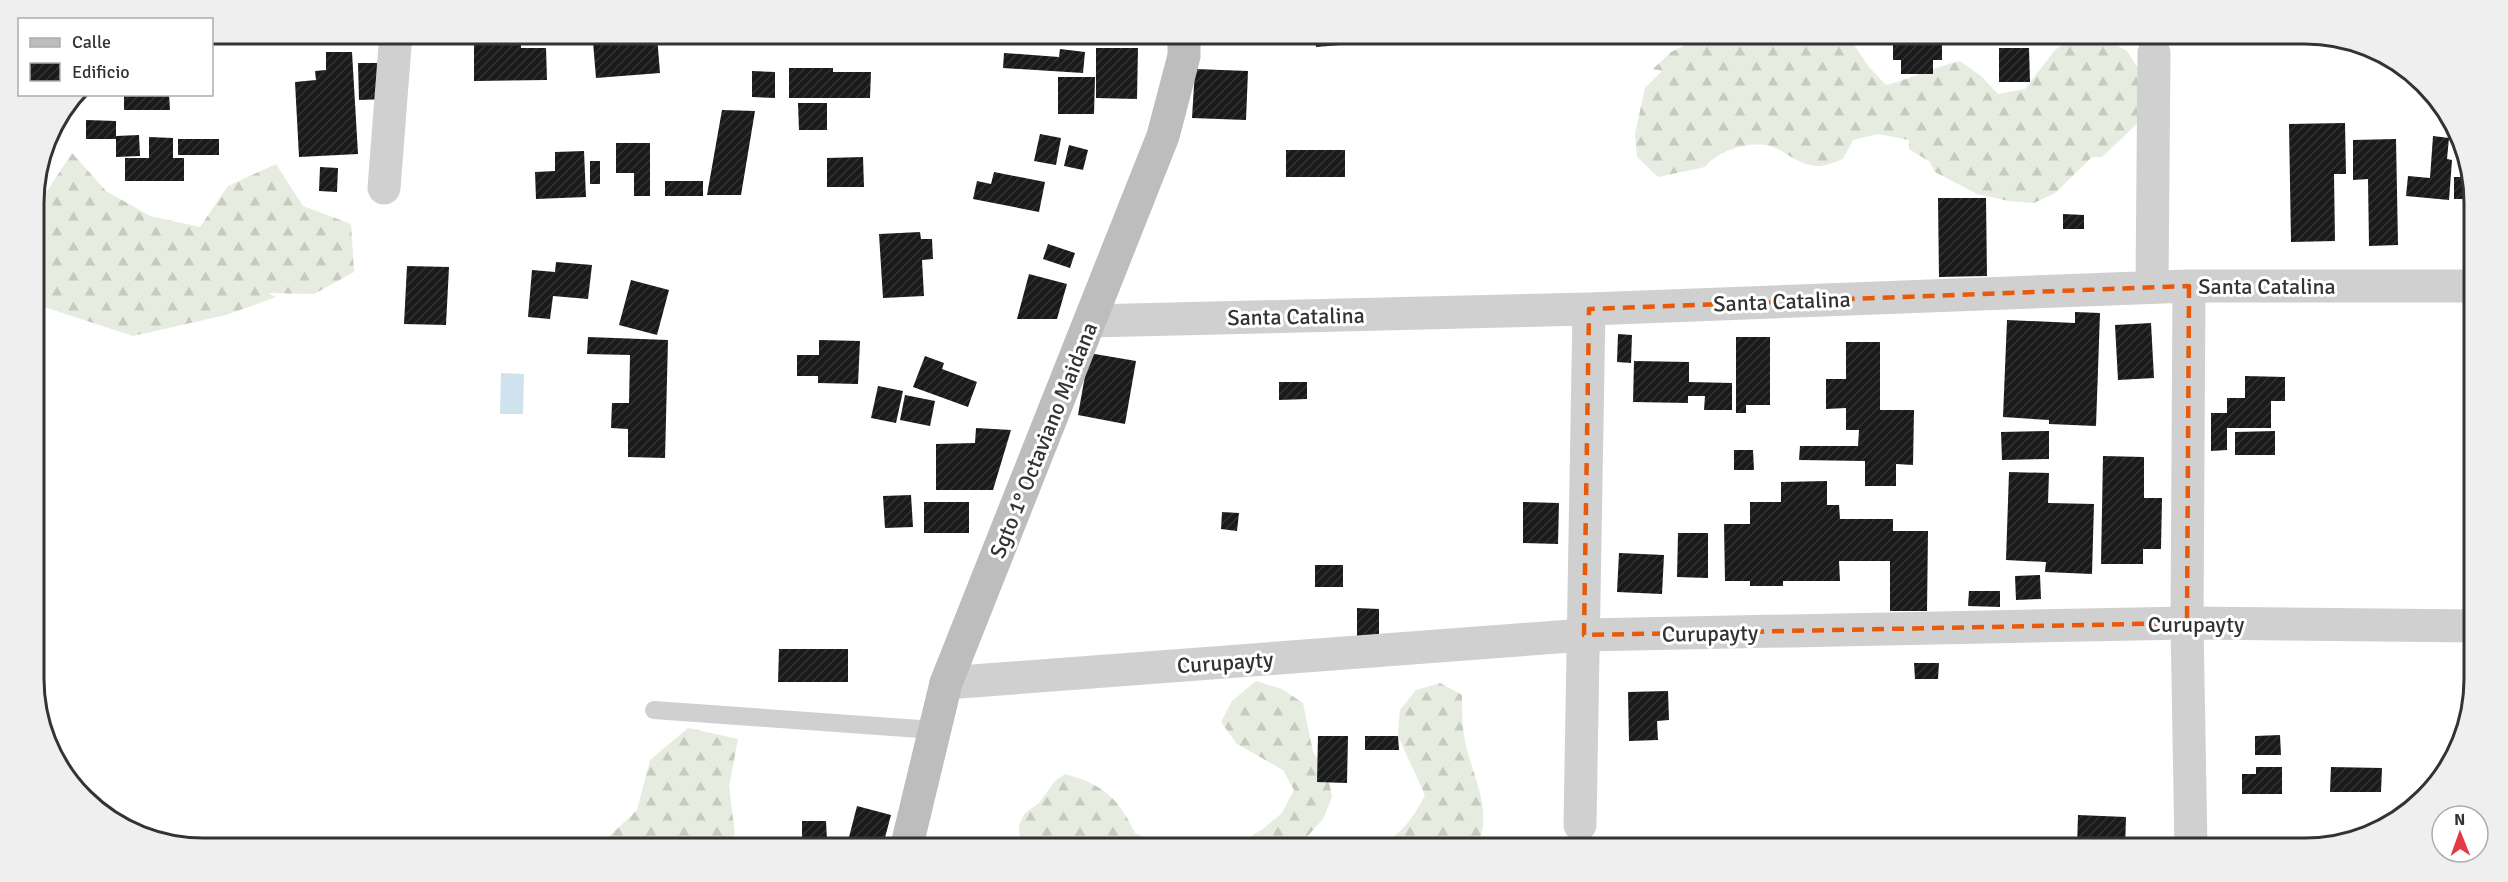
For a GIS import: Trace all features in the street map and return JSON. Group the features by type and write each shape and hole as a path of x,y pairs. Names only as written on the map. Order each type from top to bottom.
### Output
{"main road":[{"name":"Sgto 1° Octaviano Maidana","path":"909,838 946,683 1163,136 1184,56 1184,44"}],"street":[{"path":"384,188 395,44"},
{"path":"2152,287 2154,53"},
{"path":"2189,286 2187,623 2191,838"},
{"name":"Santa Catalina","path":"1089,321 1589,309 2189,286 2464,286"},
{"path":"1580,825 1589,309"},
{"name":"Curupayty","path":"946,683 1584,635 2187,623 2464,626"}],"lane":[{"path":"654,710 934,730"}],"highlighted area":[{"path":"2189,286 2187,623 1584,635 1589,309"}],"green space":[{"path":"1688,44 1849,44 1854,45 1869,67 1886,85 1960,61 1981,76 1998,94 2025,89 2055,50 2064,44 2114,44 2127,51 2141,73 2139,122 2102,157 2092,157 2055,193 2034,203 2009,201 1977,194 1935,172 1930,162 1909,149 1909,140 1878,134 1853,140 1843,159 1819,166 1800,162 1769,146 1749,145 1719,155 1705,167 1658,177 1637,157 1635,134 1645,88 1662,71 1653,69 1671,52"},
{"path":"72,153 106,191 150,216 200,227 228,186 276,164 303,206 351,224 354,272 314,294 268,293 276,297 226,315 133,336 44,307 44,196"},
{"path":"1256,681 1282,689 1303,703 1313,752 1327,772 1332,797 1323,819 1306,838 1248,838 1282,813 1294,790 1283,770 1237,744 1221,722 1232,701"},
{"path":"1440,683 1462,695 1465,740 1483,810 1480,838 1392,838 1405,826 1425,795 1398,736 1400,710 1416,690"},
{"path":"688,728 738,739 729,787 735,834 731,838 607,838 637,810 650,760"},
{"path":"1065,774 1100,788 1123,811 1135,833 1146,838 1020,838 1019,826 1024,814 1039,803 1055,781"}],"water":[{"path":"501,373 524,374 523,414 500,414"}],"building":[{"path":"474,44 521,44 521,48 546,48 547,80 474,81"},
{"path":"593,44 658,44 660,73 596,78"},
{"path":"1316,44 1352,44 1316,47"},
{"path":"1893,44 1942,44 1942,60 1933,60 1933,74 1901,74 1901,60 1893,60"},
{"path":"1096,48 1138,48 1137,99 1096,98"},
{"path":"1999,48 2029,48 2030,82 1999,82"},
{"path":"1060,49 1085,52 1083,73 1003,68 1004,53 1059,57"},
{"path":"326,52 352,52 358,154 299,157 295,82 316,80 315,71 326,70"},
{"path":"358,63 387,63 388,99 359,100"},
{"path":"789,68 833,68 833,72 871,72 870,98 789,98"},
{"path":"1195,69 1248,71 1246,120 1192,118"},
{"path":"752,71 775,72 775,98 752,97"},
{"path":"1058,77 1095,77 1094,114 1058,114"},
{"path":"124,96 169,96 170,110 124,110"},
{"path":"798,103 827,103 827,130 799,130"},
{"path":"722,110 755,111 741,195 707,195"},
{"path":"86,120 116,121 116,136 139,135 140,156 116,157 116,139 86,139"},
{"path":"2345,123 2346,174 2334,174 2335,241 2291,242 2289,124"},
{"path":"1040,134 1061,138 1056,165 1034,161"},
{"path":"2433,136 2449,138 2447,159 2452,160 2449,200 2406,196 2408,176 2430,178"},
{"path":"149,137 173,138 173,158 184,158 184,181 125,181 125,158 149,158"},
{"path":"178,139 219,139 219,155 178,155"},
{"path":"2396,139 2398,245 2369,246 2368,179 2353,180 2353,140"},
{"path":"616,143 650,143 650,196 634,196 634,173 616,173"},
{"path":"1069,145 1088,150 1083,170 1064,166"},
{"path":"1286,150 1345,150 1345,177 1286,177"},
{"path":"584,151 586,197 536,199 535,172 555,171 555,152"},
{"path":"863,157 864,187 827,187 827,158"},
{"path":"590,161 600,161 600,184 590,184"},
{"path":"320,167 338,168 337,192 319,191"},
{"path":"994,172 1045,182 1039,212 973,199 977,181 991,184"},
{"path":"2454,177 2462,177 2464,199 2454,199"},
{"path":"665,181 703,181 703,196 665,196"},
{"path":"1938,198 1986,198 1987,276 1939,277"},
{"path":"2063,214 2084,215 2084,229 2063,229"},
{"path":"920,232 921,239 932,239 933,259 922,260 924,296 883,298 879,234"},
{"path":"1048,244 1075,253 1070,268 1043,259"},
{"path":"556,262 592,265 588,299 553,296 550,319 528,317 532,270 555,272"},
{"path":"407,266 449,267 446,325 404,324"},
{"path":"1029,274 1067,284 1057,319 1017,319"},
{"path":"631,280 669,290 657,335 619,325"},
{"path":"2075,312 2100,313 2096,426 2049,424 2049,420 2003,417 2007,320 2075,323"},
{"path":"2151,323 2154,378 2118,380 2115,325"},
{"path":"1618,334 1632,335 1631,363 1617,362"},
{"path":"588,337 668,340 665,458 628,457 628,429 611,428 612,403 629,403 630,355 587,354"},
{"path":"1736,337 1770,337 1770,405 1746,405 1746,413 1736,413"},
{"path":"819,340 860,341 858,384 818,383 818,376 797,376 797,355 819,355"},
{"path":"1846,342 1880,342 1880,410 1914,410 1913,465 1896,464 1896,486 1865,486 1865,461 1799,460 1800,446 1858,446 1859,430 1846,430 1846,408 1826,409 1826,379 1846,379"},
{"path":"1089,353 1136,361 1125,424 1078,415"},
{"path":"925,356 944,363 942,369 977,382 968,407 913,387"},
{"path":"1634,361 1689,362 1689,382 1732,383 1732,410 1704,410 1705,396 1688,396 1688,403 1633,402"},
{"path":"2245,376 2285,377 2285,401 2271,401 2271,428 2227,428 2227,450 2211,451 2211,413 2227,413 2227,398 2245,398"},
{"path":"1279,382 1307,382 1307,399 1279,400"},
{"path":"878,386 903,391 896,423 871,418"},
{"path":"905,395 935,401 930,426 900,420"},
{"path":"976,428 1011,430 993,490 936,490 936,444 975,443"},
{"path":"2049,431 2049,459 2002,460 2001,432"},
{"path":"2275,431 2275,455 2235,455 2235,432"},
{"path":"1734,450 1753,450 1754,470 1734,470"},
{"path":"2103,456 2144,457 2144,498 2162,498 2161,549 2143,549 2143,564 2101,564"},
{"path":"2009,472 2049,473 2048,503 2094,504 2092,574 2045,572 2046,562 2006,560"},
{"path":"1827,481 1827,505 1839,505 1840,519 1893,519 1893,531 1928,531 1927,611 1890,611 1890,561 1839,561 1840,581 1783,581 1783,586 1750,586 1750,581 1725,581 1724,524 1750,524 1750,502 1781,502 1781,482"},
{"path":"911,495 913,527 885,528 883,496"},
{"path":"924,502 969,502 969,533 924,533"},
{"path":"1523,502 1559,503 1558,544 1523,543"},
{"path":"1222,512 1239,513 1237,531 1221,529"},
{"path":"1678,533 1708,533 1708,578 1677,577"},
{"path":"1619,553 1664,555 1662,594 1617,592"},
{"path":"1315,565 1343,565 1343,587 1315,587"},
{"path":"2040,575 2041,599 2016,600 2015,576"},
{"path":"1969,591 2000,591 2000,607 1968,606"},
{"path":"1357,608 1379,609 1379,642 1357,642"},
{"path":"779,649 848,649 848,682 778,682"},
{"path":"1914,663 1939,663 1938,679 1915,679"},
{"path":"1668,691 1669,720 1657,721 1658,740 1629,741 1628,692"},
{"path":"2280,735 2281,755 2255,755 2255,736"},
{"path":"1318,736 1348,736 1347,783 1317,782"},
{"path":"1365,736 1398,736 1399,750 1365,750"},
{"path":"2256,767 2282,767 2282,794 2242,794 2242,774 2256,774"},
{"path":"2331,767 2382,768 2381,792 2330,792"},
{"path":"857,806 891,815 885,838 849,838"},
{"path":"2078,815 2126,817 2125,838 2077,838"},
{"path":"802,821 826,821 827,838 802,838"}]}
